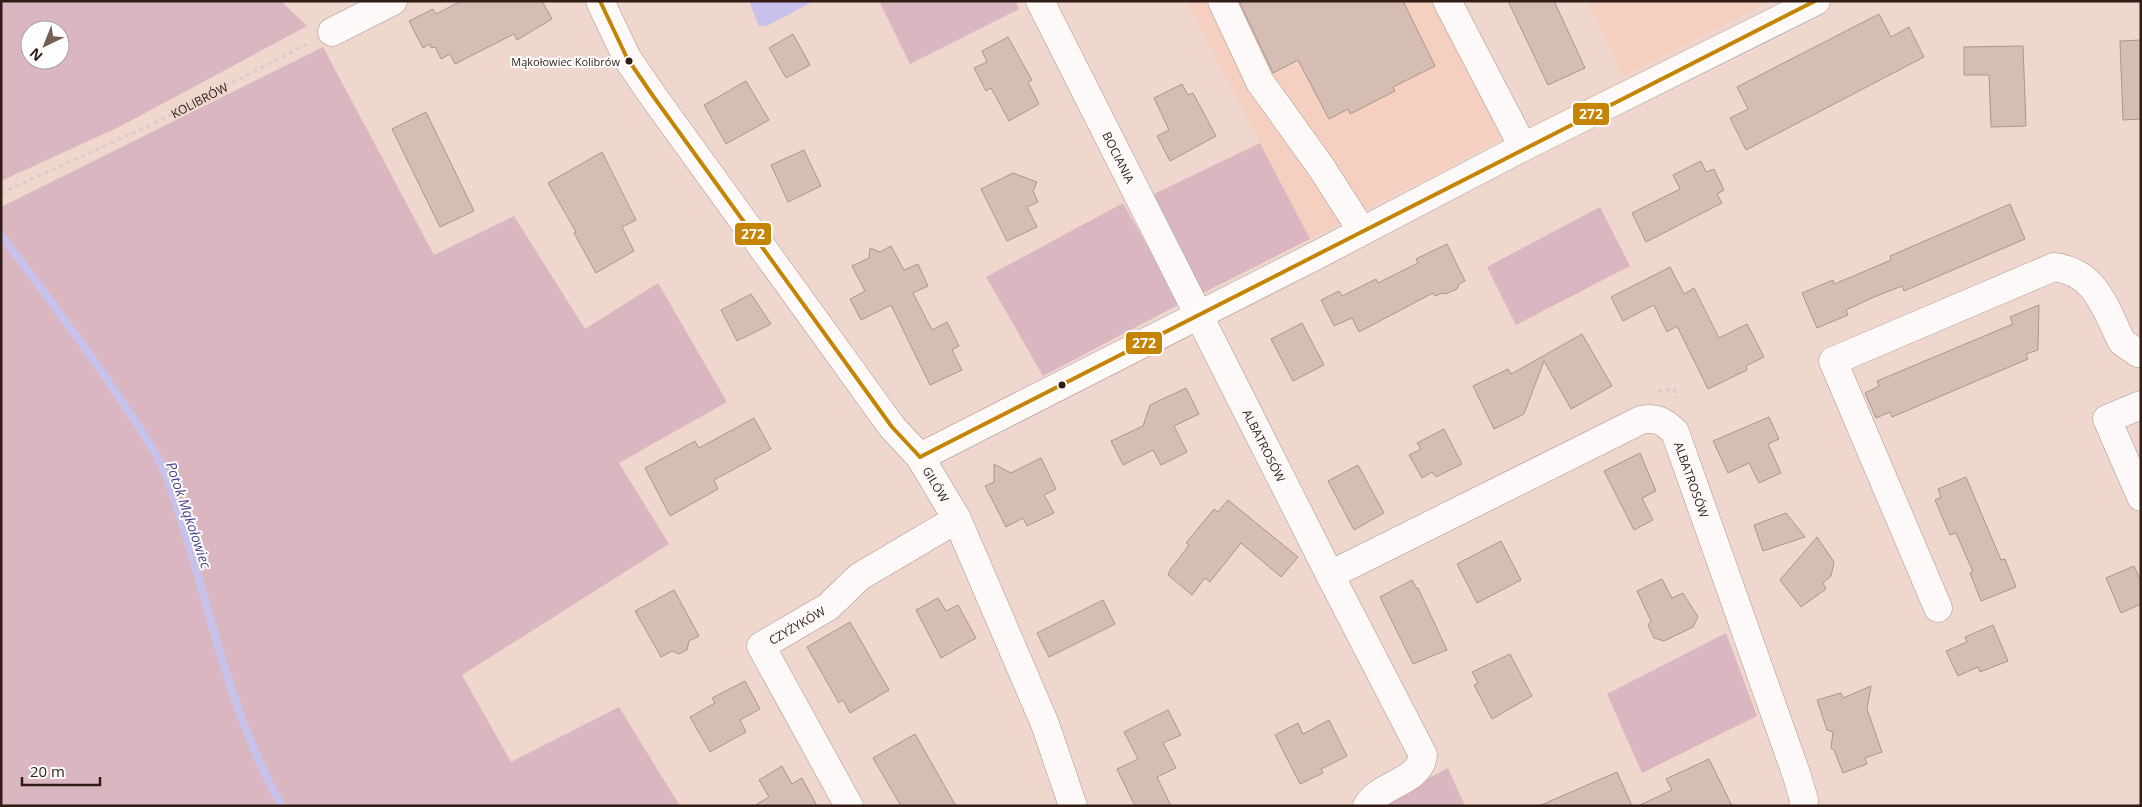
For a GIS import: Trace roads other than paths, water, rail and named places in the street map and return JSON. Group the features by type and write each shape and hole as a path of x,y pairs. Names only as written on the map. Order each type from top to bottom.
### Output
{"street":[{"path":"332,32 393,1"},
{"name":"GILÓW","path":"600,1 628,58 653,96 887,419 920,457 957,518 1045,724 1073,806"},
{"name":"BOCIANIA","path":"1040,1 1199,314"},
{"path":"1222,1 1260,82 1321,167 1362,232"},
{"path":"1447,1 1523,147"},
{"path":"920,457 1362,232 1523,147 1816,1"},
{"path":"1938,608 1833,362 2054,267 2067,269 2080,275 2094,286 2122,342 2140,355"},
{"name":"ALBATROSÓW","path":"1199,314 1423,755 1419,767 1376,795 1367,806"},
{"path":"2141,405 2107,419 2141,497"},
{"name":"ALBATROSÓW","path":"1330,575 1641,420 1653,418 1666,423 1675,432 1797,776 1804,800 1802,806"},
{"name":"CZYŻYKÓW","path":"849,806 761,646 828,607 860,577 957,518"}],"waterway":[{"name":"Potok Mąkołowiec","path":"1,235 94,360 141,430 163,468 181,519 218,645 245,727 262,767 282,806"}],"place":[{"name":"Mąkołowiec Kolibrów","path":"629,61"}]}
